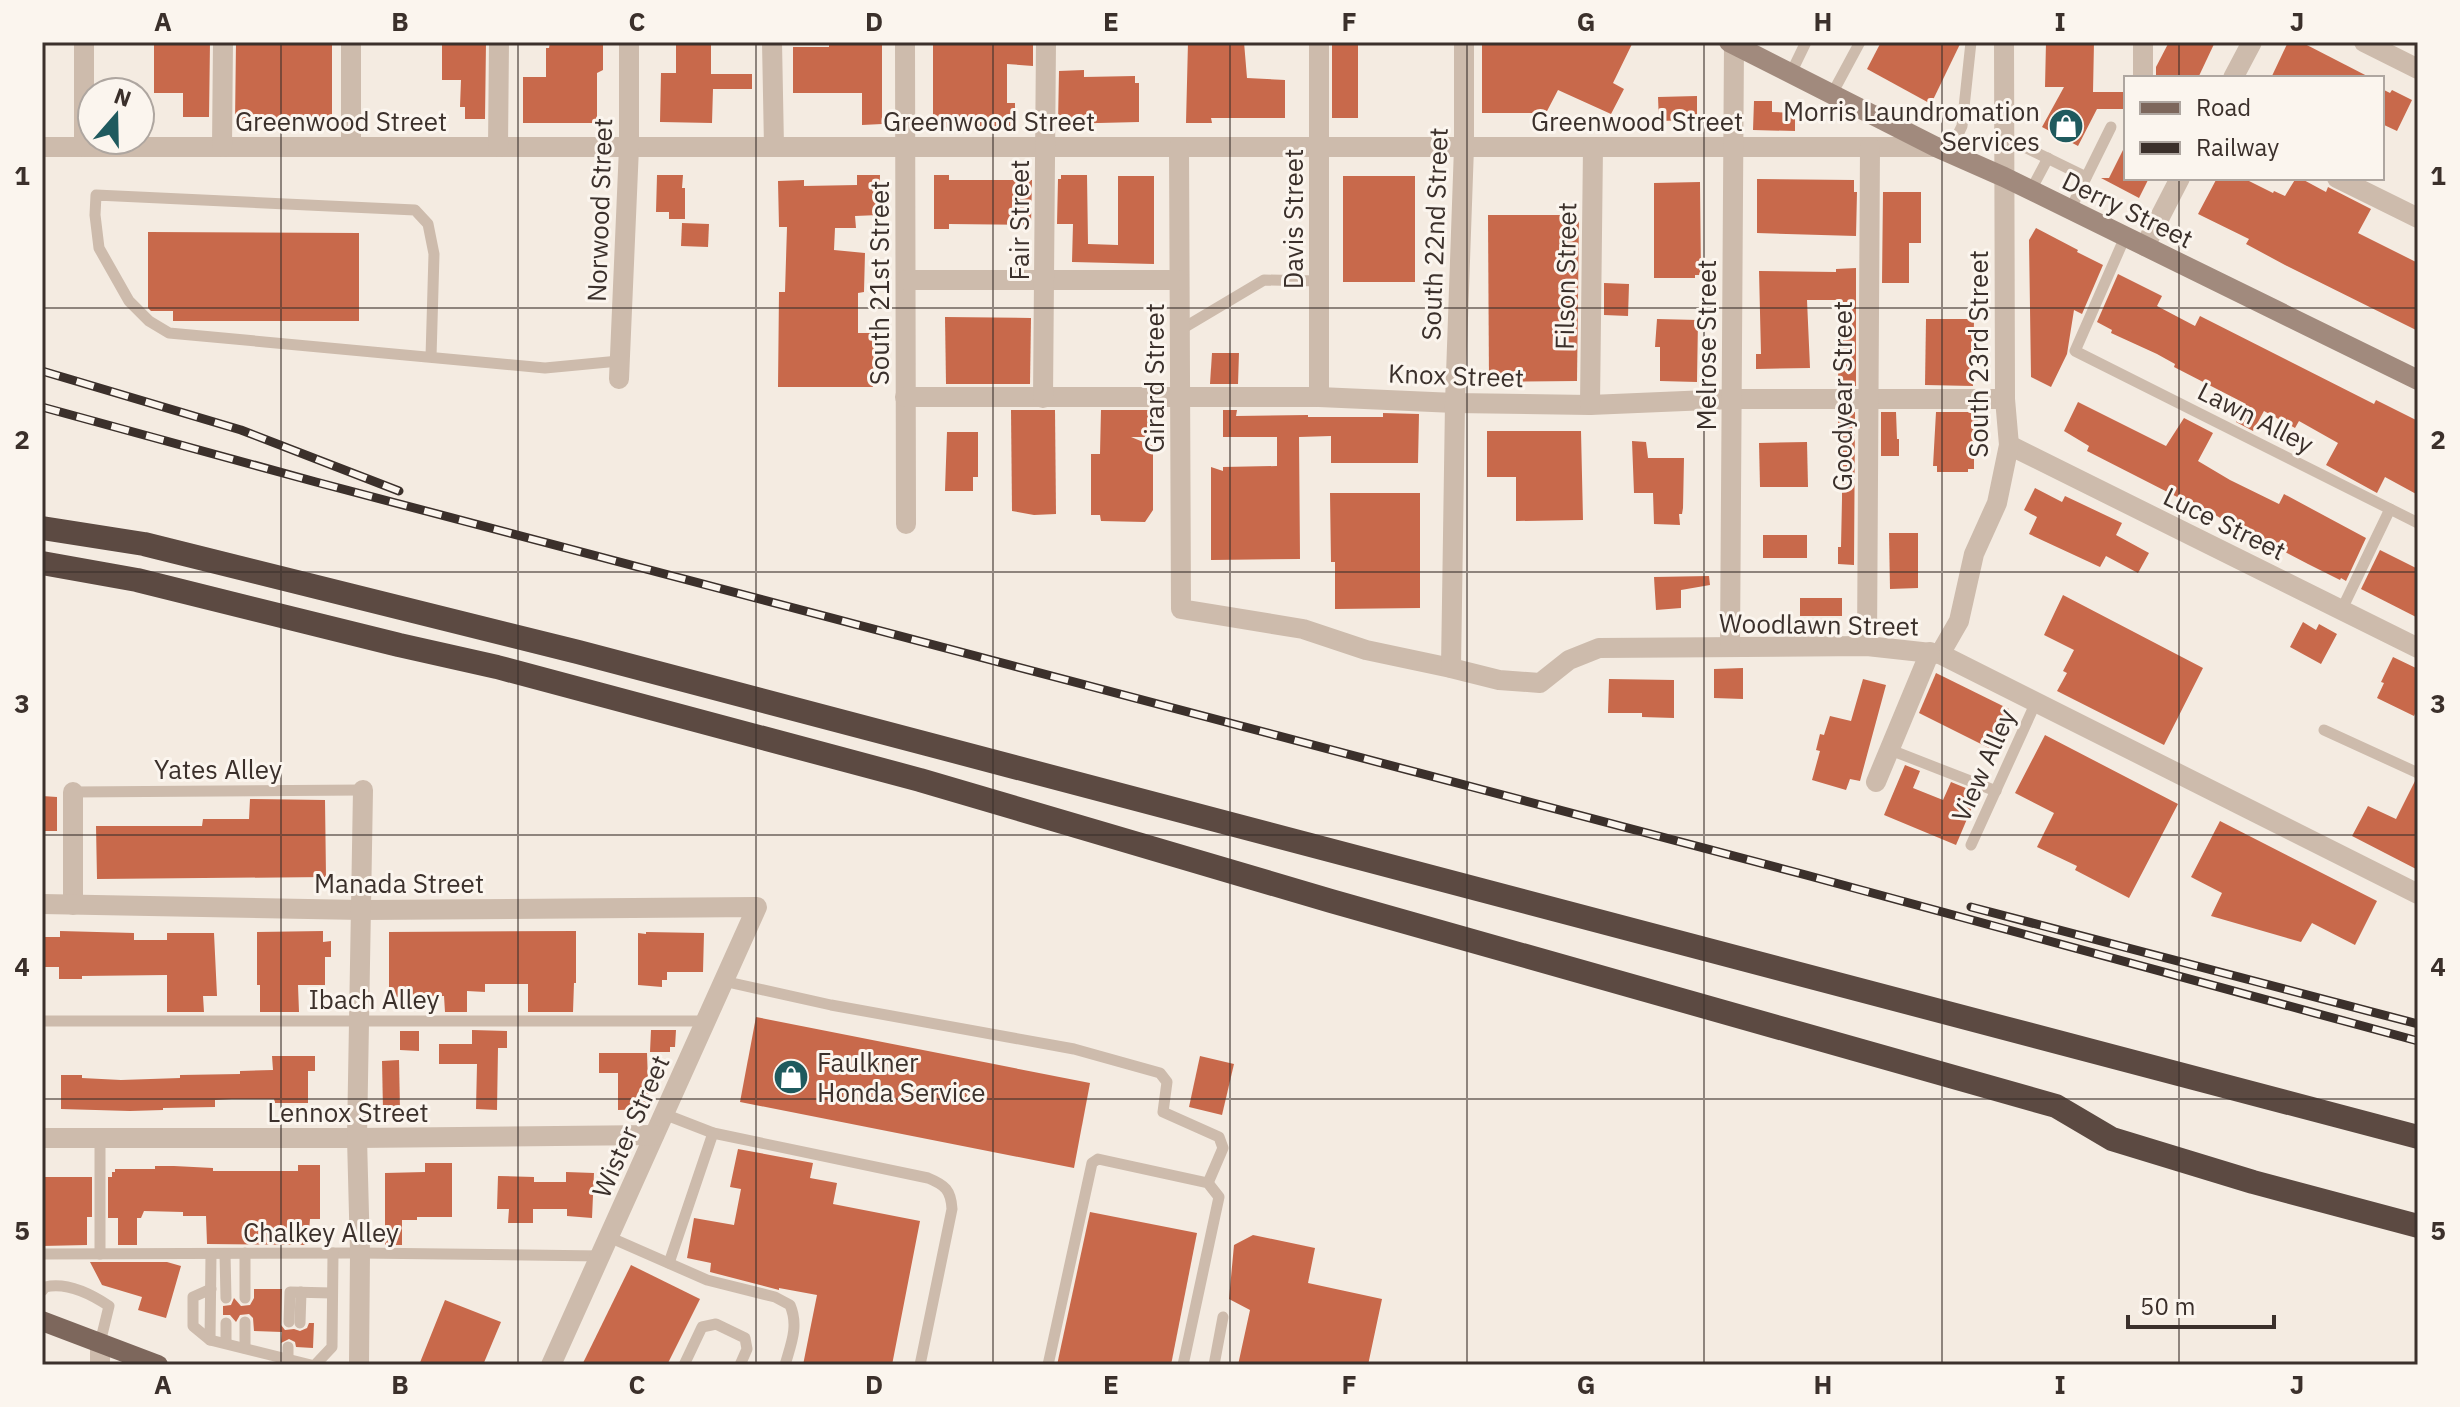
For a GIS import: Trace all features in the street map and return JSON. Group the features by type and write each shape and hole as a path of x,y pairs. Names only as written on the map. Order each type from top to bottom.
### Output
{"highway":[{"path":"42,528 144,544 593,656 2418,1137"},
{"path":"42,563 137,580 497,667 920,780 1331,901 2056,1106 2112,1139 2253,1182 2418,1226"}],"main road":[{"name":"Derry Street","path":"1731,43 1943,150 2418,380"},
{"path":"42,1321 158,1365"}],"street":[{"path":"84,42 84,76"},
{"path":"222,147 223,42"},
{"path":"351,42 351,147"},
{"path":"498,147 499,42"},
{"name":"Norwood Street","path":"619,370 629,147 629,42"},
{"path":"772,42 774,147"},
{"name":"South 21st Street","path":"905,42 906,524"},
{"name":"Fair Street","path":"1043,398 1046,42"},
{"name":"Davis Street","path":"1319,42 1319,397"},
{"name":"South 22nd Street","path":"1451,668 1464,42"},
{"name":"South 23rd Street","path":"1876,782 1888,749 1935,653 1959,621 1974,554 1997,503 2009,445 2005,399 2004,42"},
{"path":"2143,42 2143,76"},
{"path":"2234,76 2252,42"},
{"path":"2364,42 2418,69"},
{"name":"Melrose Street","path":"1730,647 1731,43"},
{"name":"Greenwood Street","path":"42,147 76,147"},
{"name":"Greenwood Street","path":"156,147 1870,147 1943,150"},
{"name":"Girard Street","path":"1179,147 1181,609"},
{"name":"Filson Street","path":"1590,405 1593,147"},
{"name":"Goodyear Street","path":"1867,646 1870,147"},
{"path":"2145,246 2179,180"},
{"path":"2341,180 2418,218"},
{"path":"906,280 1179,280"},
{"name":"Knox Street","path":"905,397 1319,397 1590,405 1732,399 2005,399"},
{"name":"Luce Street","path":"2009,445 2418,648"},
{"name":"Woodlawn Street","path":"1181,609 1303,629 1366,650 1499,680 1540,683 1569,660 1599,648 1867,646 1935,653 2418,894"},
{"path":"359,1365 357,1138 363,790"},
{"path":"73,792 73,905"},
{"name":"Manada Street","path":"42,904 362,910 757,907"},
{"name":"Wister Street","path":"551,1365 757,907"},
{"name":"Lennox Street","path":"42,1138 654,1135"},
{"path":"100,1343 100,1365"}],"lane":[{"path":"1791,73 1806,42"},
{"path":"1832,94 1860,42"},
{"path":"1943,150 1962,126 1971,42"},
{"path":"2070,210 2111,127"},
{"path":"2004,137 2086,177"},
{"path":"2031,190 2048,158"},
{"path":"431,357 434,254 428,224 415,210 96,195 99,248 129,301 149,321 169,333 545,368 619,370"},
{"name":"Lawn Alley","path":"2125,237 2075,351 2418,523"},
{"path":"1180,330 1264,280 1319,281"},
{"path":"2342,609 2390,509"},
{"name":"View Alley","path":"1971,845 2036,702"},
{"path":"2324,730 2418,773"},
{"path":"1888,749 1996,791"},
{"name":"Yates Alley","path":"73,792 363,790"},
{"path":"723,981 831,1005 1074,1049 1160,1073 1167,1082 1163,1112 1219,1137 1223,1148 1208,1183"},
{"name":"Ibach Alley","path":"42,1021 706,1021"},
{"path":"664,1114 713,1133 942,1183 951,1193 952,1209 920,1365"},
{"path":"669,1263 713,1133"},
{"path":"100,1138 100,1254"},
{"path":"1048,1365 1092,1163 1098,1159 1208,1183 1219,1197 1183,1365"},
{"path":"605,1247 669,1263 707,1280 775,1297 790,1305 795,1316 794,1334 785,1365"},
{"name":"Chalkey Alley","path":"42,1254 360,1253 605,1247"},
{"path":"245,1253 245,1298"},
{"path":"211,1289 193,1297 193,1326 210,1340 300,1358 332,1347 333,1253"},
{"path":"210,1340 211,1254"},
{"path":"225,1254 226,1298"},
{"path":"42,1291 54,1285 68,1287 109,1306 100,1343"},
{"path":"295,1323 290,1292 332,1293"},
{"path":"1214,1365 1223,1317"},
{"path":"245,1322 250,1349 249,1365"},
{"path":"226,1323 226,1343"},
{"path":"684,1365 702,1327 716,1324 745,1338 747,1349 740,1365"}],"building":[{"path":"154,42 210,42 209,117 183,117 183,93 156,93"},
{"path":"236,42 332,42 332,119 317,119 317,122 235,122"},
{"path":"442,42 486,42 485,119 465,119 465,107 460,107 461,80 442,80"},
{"path":"550,42 603,42 603,70 597,73 597,123 523,123 523,77 546,77 546,48 549,48"},
{"path":"676,42 711,42 711,74 752,74 752,89 713,89 712,123 660,122 661,73 676,73"},
{"path":"829,42 882,42 882,124 862,125 862,93 793,93 793,47 829,47"},
{"path":"933,42 1033,42 1033,66 1007,64 1007,103 1015,103 1015,127 933,128"},
{"path":"1188,42 1244,42 1247,78 1285,80 1285,118 1211,118 1212,123 1186,123"},
{"path":"1332,42 1358,42 1358,118 1332,118"},
{"path":"1482,42 1633,42 1613,83 1624,89 1611,114 1558,90 1546,113 1482,113"},
{"path":"1881,42 1961,42 1931,104 1867,69"},
{"path":"2046,42 2094,42 2093,92 2124,92 2124,109 2097,109 2078,146 2042,127 2064,87 2045,87"},
{"path":"2169,42 2215,42 2199,76 2156,76 2156,67"},
{"path":"2288,42 2301,42 2367,76 2272,76"},
{"path":"1084,70 1084,77 1135,76 1135,83 1139,83 1139,122 1058,124 1059,71"},
{"path":"2384,90 2390,93 2392,90 2412,100 2397,131 2384,125"},
{"path":"1697,96 1697,120 1659,121 1658,97"},
{"path":"1754,101 1772,101 1772,112 1795,113 1795,131 1753,130"},
{"path":"2124,148 2124,180 2148,180 2139,198 2101,178 2109,178"},
{"path":"657,175 683,175 685,219 669,219 669,212 656,212"},
{"path":"857,175 880,175 879,215 855,216 856,228 835,228 834,250 865,253 864,292 858,293 858,333 874,333 873,387 778,387 779,292 785,292 787,227 779,227 778,181 804,180 804,186 857,185"},
{"path":"934,175 949,175 949,180 1032,180 1031,225 949,224 949,229 934,229"},
{"path":"1061,175 1087,175 1088,244 1118,245 1118,176 1154,176 1154,264 1072,262 1073,224 1057,224 1058,179"},
{"path":"1343,176 1415,176 1415,282 1343,282"},
{"path":"1757,179 1854,180 1854,192 1857,192 1856,236 1757,233"},
{"path":"2216,180 2247,180 2285,196 2295,180 2304,180 2326,192 2328,187 2371,209 2358,233 2418,263 2418,331 2285,265 2246,244 2249,239 2198,214"},
{"path":"1700,182 1701,275 1695,275 1695,278 1654,278 1654,183"},
{"path":"1883,192 1921,192 1921,243 1909,243 1909,283 1882,283"},
{"path":"1488,215 1579,215 1577,381 1489,382"},
{"path":"682,223 709,224 708,247 681,246"},
{"path":"2036,228 2103,265 2082,314 2074,310 2067,354 2051,387 2031,377 2029,240"},
{"path":"148,232 359,233 359,321 173,321 173,311 151,311 148,308"},
{"path":"1856,268 1856,386 1838,386 1839,300 1807,300 1810,368 1756,369 1756,354 1761,354 1759,271 1836,272 1836,269"},
{"path":"2118,274 2162,296 2157,306 2195,326 2200,316 2374,404 2376,400 2418,421 2418,495 2385,477 2377,493 2326,465 2338,443 2299,421 2295,428 2264,411 2253,431 2236,422 2246,404 2174,367 2175,364 2157,354 2111,333 2112,330 2097,322"},
{"path":"1604,283 1629,284 1628,316 1604,315"},
{"path":"945,317 1031,318 1030,384 946,384"},
{"path":"1657,319 1698,320 1697,382 1660,381 1660,347 1655,347"},
{"path":"1926,319 1974,319 1973,386 1925,385"},
{"path":"1212,353 1239,353 1238,384 1210,384"},
{"path":"2078,402 2166,446 2184,418 2213,433 2198,461 2279,504 2284,494 2366,538 2346,581 2254,538 2190,500 2189,503 2087,451 2089,446 2064,431"},
{"path":"1011,410 1055,410 1056,514 1034,515 1012,511"},
{"path":"1101,410 1153,410 1153,437 1131,437 1153,446 1153,510 1145,522 1101,521 1100,515 1091,515 1091,454 1100,454"},
{"path":"1223,410 1237,410 1236,416 1383,417 1383,413 1419,414 1418,463 1331,463 1331,436 1299,437 1300,559 1211,560 1211,467 1223,471 1223,467 1277,466 1277,437 1223,437"},
{"path":"1838,412 1855,412 1854,565 1838,564 1842,457 1838,457"},
{"path":"1881,412 1896,412 1899,456 1881,456"},
{"path":"1936,412 1978,412 1974,469 1968,469 1968,472 1937,472 1937,466 1933,466"},
{"path":"1487,431 1581,431 1583,520 1516,521 1516,477 1487,477"},
{"path":"947,432 978,432 978,477 973,477 973,491 945,491"},
{"path":"1632,441 1646,442 1648,458 1684,458 1680,525 1654,524 1653,493 1634,493"},
{"path":"1807,442 1808,487 1760,487 1759,443"},
{"path":"2035,488 2062,502 2065,496 2122,523 2116,535 2149,553 2138,573 2106,556 2100,567 2029,534 2037,517 2024,510"},
{"path":"1330,493 1420,493 1420,608 1335,609"},
{"path":"1889,533 1918,533 1918,588 1890,589"},
{"path":"1763,535 1807,535 1807,558 1763,558"},
{"path":"2380,550 2418,569 2418,618 2361,589"},
{"path":"1709,576 1710,585 1681,590 1681,608 1656,610 1654,577"},
{"path":"2063,595 2203,668 2164,745 2057,691 2074,650 2044,635"},
{"path":"1800,598 1842,598 1842,616 1800,616"},
{"path":"2303,622 2316,630 2319,624 2337,634 2321,664 2290,647"},
{"path":"2393,657 2418,669 2418,707 2414,716 2377,698"},
{"path":"1743,668 1743,699 1714,698 1714,669"},
{"path":"1936,673 2009,709 1989,748 1919,713"},
{"path":"1609,679 1674,680 1674,718 1642,717 1642,713 1608,713"},
{"path":"1863,679 1886,685 1860,781 1850,779 1846,790 1812,780 1820,751 1816,750 1820,734 1824,735 1830,716 1851,721"},
{"path":"2045,735 2178,804 2129,898 2075,870 2077,866 2037,847 2054,813 2015,793"},
{"path":"1905,765 1920,771 1913,788 1943,800 1951,782 1978,793 1956,845 1884,815"},
{"path":"2415,781 2418,781 2418,870 2352,836 2368,806 2396,819"},
{"path":"42,796 57,797 57,831 42,831"},
{"path":"250,799 325,800 326,877 97,879 96,826 202,826 203,819 249,819"},
{"path":"2220,821 2377,901 2355,945 2312,923 2301,942 2211,916 2222,893 2191,877"},
{"path":"60,931 134,933 134,940 167,940 167,933 214,933 217,996 203,996 204,1012 167,1012 167,975 59,979 59,967 42,967 42,937 60,937"},
{"path":"323,931 323,942 331,941 331,957 325,957 325,985 298,985 299,1012 260,1012 257,932"},
{"path":"576,931 573,1012 528,1012 528,984 485,984 485,992 467,991 467,1012 445,1012 444,996 389,997 389,932"},
{"path":"638,933 704,933 703,972 667,972 667,980 662,980 662,987 638,985"},
{"path":"756,1017 1090,1083 1074,1168 740,1102"},
{"path":"472,1030 507,1031 507,1048 498,1048 497,1110 476,1109 477,1064 439,1064 439,1044 472,1044"},
{"path":"651,1030 676,1030 675,1047 670,1047 670,1052 650,1052"},
{"path":"400,1031 419,1031 419,1051 400,1050"},
{"path":"599,1053 647,1053 649,1109 618,1110 618,1073 599,1073"},
{"path":"272,1056 315,1056 315,1071 308,1071 308,1103 232,1099 215,1100 215,1107 130,1111 61,1109 61,1075 121,1080 240,1074 240,1071 273,1070"},
{"path":"1200,1056 1234,1064 1222,1115 1189,1107"},
{"path":"399,1060 400,1110 383,1110 382,1061"},
{"path":"738,1149 813,1163 810,1178 837,1183 833,1204 920,1221 892,1365 803,1365 817,1295 779,1290 710,1272 711,1263 687,1258 694,1218 734,1225 741,1189 730,1187"},
{"path":"425,1163 452,1163 452,1217 402,1220 402,1245 385,1245 385,1173 425,1172"},
{"path":"298,1165 320,1165 320,1219 310,1219 308,1245 207,1244 206,1216 144,1211 141,1218 137,1218 137,1245 118,1245 118,1218 108,1218 108,1177 112,1177 115,1169 174,1166 213,1168 213,1171 298,1171"},
{"path":"566,1172 594,1173 592,1218 567,1216 567,1209 533,1209 533,1223 508,1223 509,1209 497,1209 498,1176 534,1177 534,1182 566,1182"},
{"path":"42,1177 92,1177 92,1217 87,1217 87,1245 42,1246"},
{"path":"1090,1212 1197,1233 1171,1365 1057,1365"},
{"path":"1253,1235 1315,1248 1308,1283 1382,1299 1368,1365 1238,1365 1250,1310 1229,1299 1234,1245"},
{"path":"90,1262 167,1262 181,1266 166,1318 138,1310 142,1297 102,1285"},
{"path":"631,1265 700,1299 667,1365 582,1365"},
{"path":"254,1289 282,1289 281,1325 285,1330 300,1331 307,1328 309,1323 314,1323 313,1348 296,1347 295,1342 289,1339 281,1343 282,1332 254,1331 253,1318 249,1314 240,1315 236,1322 230,1315 223,1315 223,1306 231,1305 234,1298 241,1306 250,1305"},
{"path":"445,1300 501,1322 483,1365 419,1365"}],"railway":[{"path":"42,371 241,430 399,491"},
{"path":"42,407 1806,875 2418,1041"},
{"path":"1971,907 2418,1024"}],"place":[{"name":"Morris Laundromation Services","path":"2066,126"},
{"name":"Faulkner Honda Service","path":"791,1077"}]}
